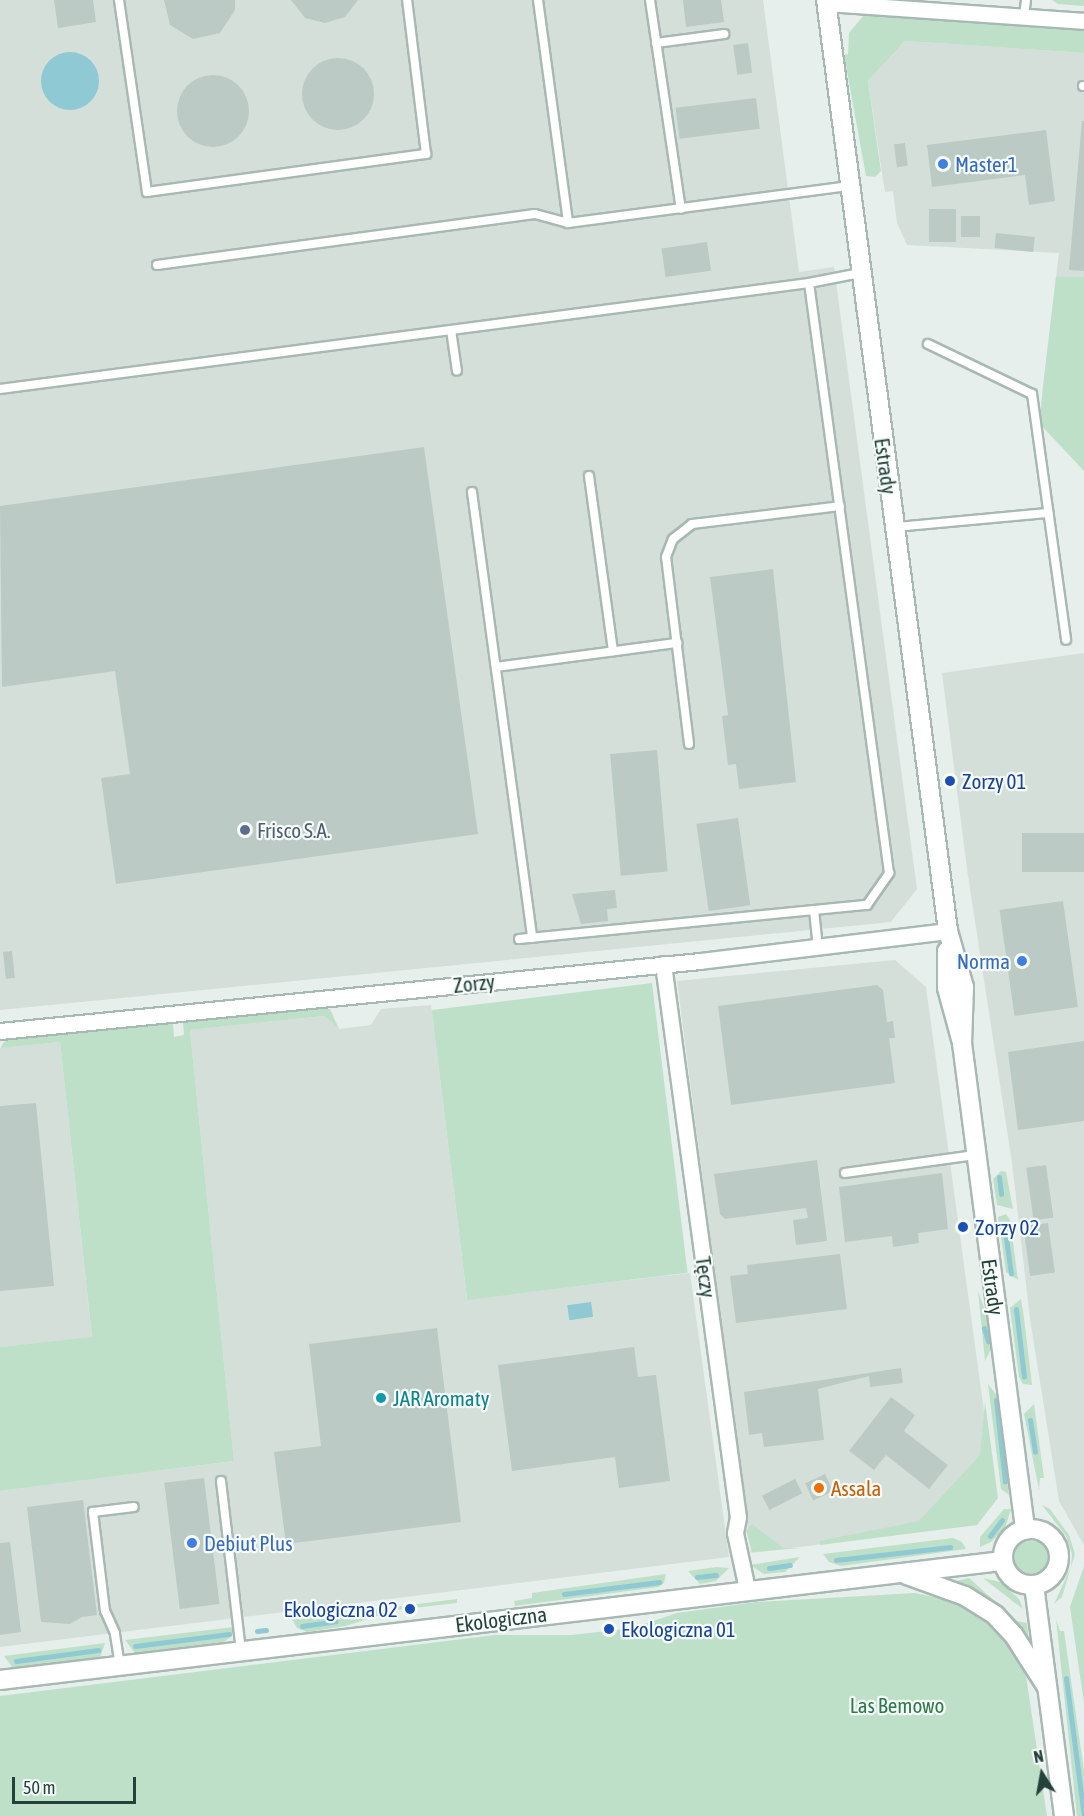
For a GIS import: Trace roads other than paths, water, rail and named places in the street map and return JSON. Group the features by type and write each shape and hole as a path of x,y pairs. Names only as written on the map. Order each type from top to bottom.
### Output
{"main road":[{"name":"Estrady","path":"826,2 948,931 947,988 962,1043 1025,1530"},
{"path":"1025,1530 1047,1534 1058,1553 1053,1574 1034,1585 1016,1581 1003,1561 1009,1539 1025,1530"},
{"name":"Ekologiczna","path":"0,1680 747,1589 1003,1561"},
{"path":"903,1573 965,1596 995,1615 1013,1634 1047,1686"},
{"path":"1034,1585 1064,1816"}],"street":[{"path":"826,2 1084,21"},
{"name":"Zorzy","path":"0,1031 818,948 948,931"},
{"name":"Tęczy","path":"663,964 738,1517 735,1533 747,1589"}],"lane":[{"path":"119,0 147,192 426,154 407,0"},
{"path":"538,0 568,223"},
{"path":"650,0 681,209"},
{"path":"1024,16 1026,0"},
{"path":"656,44 724,34"},
{"path":"157,265 535,214 568,223 850,186"},
{"path":"0,389 809,284 860,273"},
{"path":"519,939 867,905 889,873 809,284"},
{"path":"451,330 457,371"},
{"path":"928,344 1032,394 1066,640"},
{"path":"589,476 613,651"},
{"path":"472,492 532,938"},
{"path":"690,744 666,557 673,539 692,524 840,506"},
{"path":"895,527 1048,513"},
{"path":"496,667 677,643"},
{"path":"814,910 818,948"},
{"path":"845,1173 976,1155"},
{"path":"221,1481 241,1651"},
{"path":"120,1667 115,1633 105,1611 93,1512 134,1506"}],"water":[{"path":"70,52 81,54 94,65 99,81 97,92 86,105 70,110 59,108 46,97 41,81 43,70 54,57"},
{"path":"591,1302 593,1317 569,1320 567,1305"}],"waterway":[{"path":"999,1177 1001,1194"},
{"path":"1004,1224 1011,1274"},
{"path":"1016,1309 1024,1377"},
{"path":"984,1328 988,1341"},
{"path":"996,1400 1005,1482"},
{"path":"1030,1420 1035,1452"},
{"path":"990,1536 1002,1520"},
{"path":"836,1560 950,1547"},
{"path":"769,1568 790,1565"},
{"path":"697,1577 716,1575"},
{"path":"564,1594 659,1582"},
{"path":"302,1626 336,1621"},
{"path":"257,1631 266,1630"},
{"path":"135,1646 229,1634"},
{"path":"16,1661 98,1650"},
{"path":"1066,1678 1084,1816"}],"place":[{"name":"Master1","path":"943,164"},
{"name":"Zorzy 01","path":"950,781"},
{"name":"Frisco S.A.","path":"245,830"},
{"name":"Norma","path":"1022,961"},
{"name":"Zorzy 02","path":"963,1227"},
{"name":"JAR Aromaty","path":"381,1398"},
{"name":"Assala","path":"819,1488"},
{"name":"Debiut Plus","path":"192,1543"},
{"name":"Ekologiczna 02","path":"410,1609"},
{"name":"Ekologiczna 01","path":"609,1629"}],"park label":[{"name":"Las Bemowo","path":"897,1705"}]}
